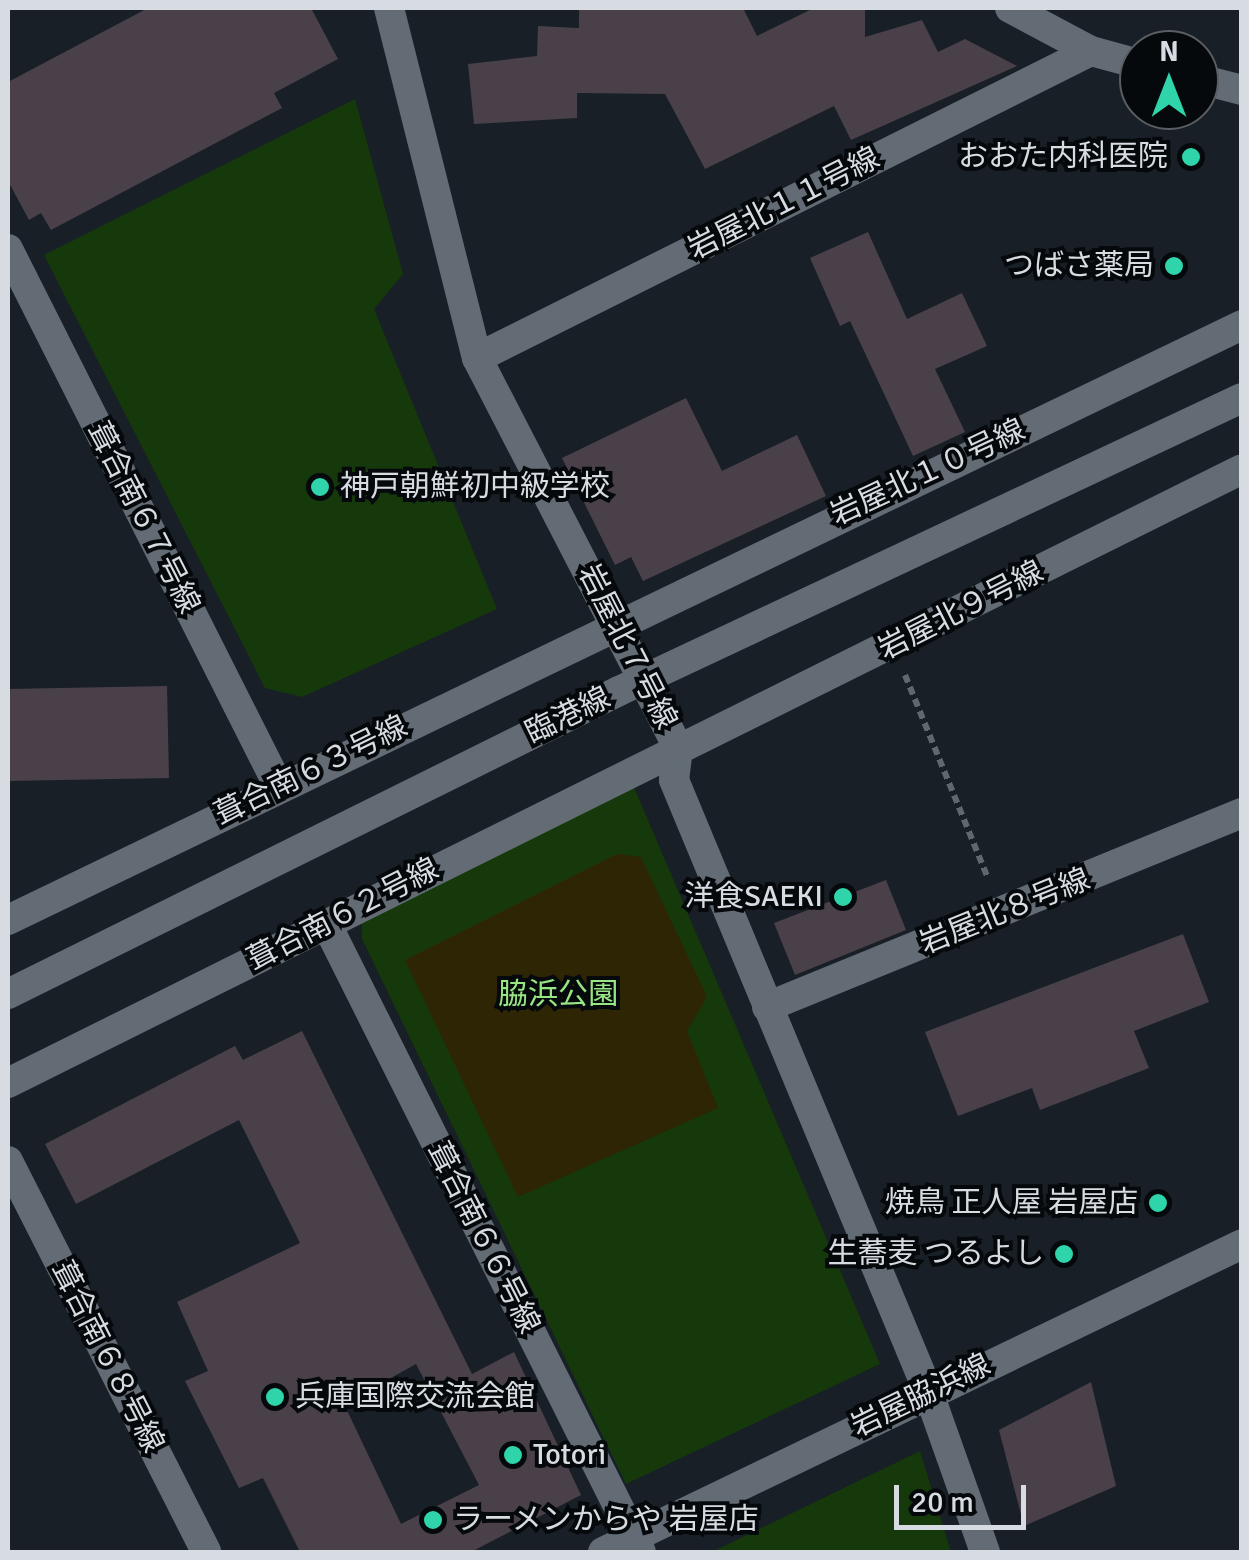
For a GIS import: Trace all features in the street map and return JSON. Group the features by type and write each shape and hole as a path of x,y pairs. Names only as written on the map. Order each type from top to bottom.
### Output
{"street":[{"name":"岩屋北７号線","path":"389,8 477,358 678,748 674,780 928,1391 985,1552"},
{"path":"1010,8 1091,51 1119,59"},
{"name":"岩屋北１１号線","path":"477,358 1091,51"},
{"name":"葺合南６７号線","path":"8,249 278,787"},
{"name":"岩屋北１０号線","path":"616,622 1242,325"},
{"name":"臨港線","path":"8,994 618,691 1242,398"},
{"name":"岩屋北９号線","path":"678,748 1242,469"},
{"name":"葺合南６３号線","path":"8,920 616,622"},
{"name":"葺合南６２号線","path":"8,1083 678,748"},
{"name":"岩屋北８号線","path":"767,1007 1242,813"},
{"name":"葺合南６６号線","path":"326,923 637,1545"},
{"name":"葺合南６８号線","path":"8,1161 206,1552"},
{"name":"岩屋脇浜線","path":"603,1552 637,1545 928,1391 1242,1244"}],"path":[{"path":"900,662 986,876"}],"green space":[{"path":"355,99 403,274 374,309 497,609 302,697 265,688 44,255"},
{"name":"脇浜公園","path":"633,785 880,1364 626,1484 362,939 362,920"},
{"path":"920,1451 951,1552 712,1552"}],"sand":[{"path":"617,854 641,857 707,997 687,1031 718,1108 518,1197 405,960"}],"building":[{"path":"148,8 311,8 338,59 274,93 282,108 51,230 41,213 29,220 8,181 8,82"},
{"path":"579,8 743,8 757,36 814,8 865,8 865,37 922,20 938,52 965,39 1017,66 851,140 834,106 705,169 665,94 577,93 577,118 474,124 468,64 537,56 538,26 579,28"},
{"path":"868,232 907,319 962,293 987,346 935,369 965,432 913,456 850,321 840,326 810,258"},
{"path":"686,398 722,471 797,435 826,496 643,581 631,557 615,565 562,458"},
{"path":"167,686 169,778 8,781 8,689"},
{"path":"886,880 906,930 795,975 774,923"},
{"path":"1183,934 1209,1002 1134,1031 1149,1068 1040,1110 1032,1088 958,1116 925,1032"},
{"path":"302,1031 472,1374 514,1352 581,1495 471,1552 300,1552 263,1478 239,1488 185,1381 208,1371 177,1302 300,1243 239,1120 76,1204 45,1144 235,1046 243,1060","holes":["416,1364 479,1485 401,1524 344,1404"]},
{"path":"1091,1382 1116,1486 1024,1526 999,1430"}],"place":[{"name":"おおた内科医院","path":"1191,157"},
{"name":"つばさ薬局","path":"1174,266"},
{"name":"神戸朝鮮初中級学校","path":"320,487"},
{"name":"洋食SAEKI","path":"843,897"},
{"name":"焼鳥 正人屋 岩屋店","path":"1158,1203"},
{"name":"生蕎麦 つるよし","path":"1064,1254"},
{"name":"兵庫国際交流会館","path":"275,1397"},
{"name":"Totori","path":"513,1455"},
{"name":"ラーメンからや 岩屋店","path":"433,1520"}]}
